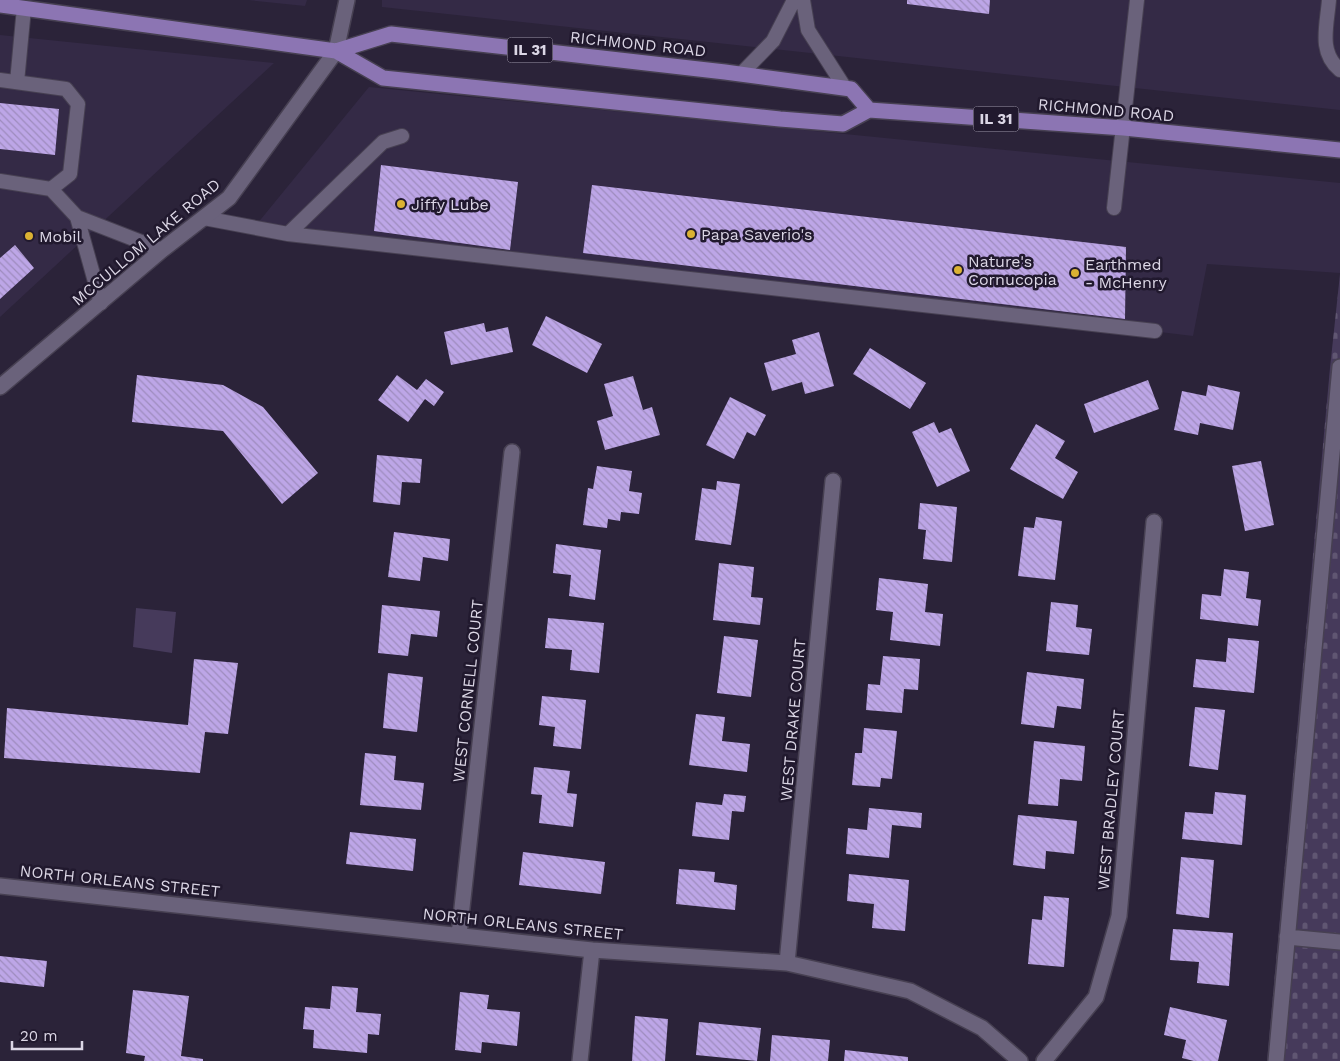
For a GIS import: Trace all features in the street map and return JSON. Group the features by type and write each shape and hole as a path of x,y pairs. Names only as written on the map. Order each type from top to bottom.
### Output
{"main road":[{"name":"RICHMOND ROAD","path":"0,6 336,51 383,78 843,124 869,110 1124,128 1340,150"},
{"name":"RICHMOND ROAD","path":"336,51 391,34 741,74 844,88"},
{"path":"844,88 851,89 869,110"}],"street":[{"name":"MCCULLOM LAKE ROAD","path":"0,387 102,303 162,250 229,198 336,51 347,0"},
{"path":"1276,1061 1340,367"},
{"name":"WEST CORNELL COURT","path":"459,935 512,452"},
{"name":"WEST DRAKE COURT","path":"787,963 833,481"},
{"name":"WEST BRADLEY COURT","path":"1044,1061 1096,997 1118,916 1154,522"},
{"name":"NORTH ORLEANS STREET","path":"0,886 592,950 787,963 910,991 982,1028 1020,1061"},
{"path":"1287,937 1340,942"},
{"path":"580,1061 592,950"}],"lane":[{"path":"741,74 773,41 794,0"},
{"path":"803,0 808,30 844,88"},
{"path":"1114,208 1137,0"},
{"path":"1329,0 1325,43 1329,61 1340,70"},
{"path":"17,82 24,8"},
{"path":"0,80 66,90 78,104 70,174 51,189"},
{"path":"288,234 383,142 402,136"},
{"path":"0,181 51,189 77,217 162,250"},
{"path":"77,217 102,303"},
{"path":"204,218 288,234 1155,332"}],"shaded area":[{"path":"248,0 307,0 305,6"},
{"path":"382,0 1340,0 1340,110 382,7"},
{"path":"0,35 274,63 0,317"},
{"path":"369,87 1340,183 1340,273 1207,264 1193,336 257,224"}],"green space":[{"path":"1340,274 1340,1061 1267,1061 1330,368"},
{"path":"136,608 176,612 172,653 133,647"}],"building":[{"path":"907,0 990,0 989,14 907,4"},
{"path":"0,103 59,109 55,155 0,149"},
{"path":"381,165 518,182 510,250 374,231"},
{"path":"592,185 1126,247 1125,319 583,253"},
{"path":"15,245 34,268 0,299 0,258"},
{"path":"546,316 602,344 587,373 532,345"},
{"path":"484,323 486,332 508,327 513,352 451,365 444,332"},
{"path":"819,332 834,386 805,394 802,382 772,391 764,363 796,354 792,340"},
{"path":"870,348 926,383 910,409 853,374"},
{"path":"137,375 223,385 263,407 318,473 282,504 223,431 132,422"},
{"path":"397,375 417,390 426,379 444,392 434,406 425,399 408,422 378,400"},
{"path":"633,376 643,410 652,407 660,435 605,450 597,421 613,416 604,384"},
{"path":"1148,380 1159,409 1094,433 1084,404"},
{"path":"1208,385 1240,392 1233,430 1200,423 1198,435 1174,430 1182,391 1206,396"},
{"path":"730,397 766,415 755,436 747,432 734,459 706,445"},
{"path":"934,422 939,433 951,428 970,471 937,487 912,432"},
{"path":"1036,424 1065,441 1055,458 1078,472 1063,499 1010,469"},
{"path":"377,455 422,459 420,483 402,482 400,505 373,502"},
{"path":"1261,461 1274,525 1245,531 1232,466"},
{"path":"597,466 632,471 629,491 642,493 639,514 621,512 620,521 608,519 607,528 583,525 588,488 593,489"},
{"path":"717,481 740,484 731,545 695,540 702,488 716,490"},
{"path":"920,503 957,507 952,562 923,559 926,530 918,529"},
{"path":"1036,517 1062,521 1055,580 1018,576 1024,527 1034,528"},
{"path":"394,532 450,539 448,561 423,557 420,581 388,577"},
{"path":"556,544 601,550 595,600 569,596 571,575 553,573"},
{"path":"719,563 754,567 751,597 763,598 760,625 713,620"},
{"path":"1224,569 1249,572 1246,598 1261,600 1258,626 1200,619 1202,594 1221,596"},
{"path":"879,578 928,584 925,612 943,614 940,646 890,640 893,612 876,610"},
{"path":"1051,602 1078,605 1076,627 1092,629 1089,655 1046,651"},
{"path":"382,605 440,611 437,637 411,634 408,656 378,653"},
{"path":"548,618 604,623 599,673 570,670 572,650 545,648"},
{"path":"724,636 758,640 751,697 717,693"},
{"path":"1228,638 1259,641 1254,693 1193,687 1196,659 1226,662"},
{"path":"883,656 920,659 918,690 904,689 902,713 866,710 868,684 880,685"},
{"path":"194,659 238,663 228,734 205,732 200,773 4,758 7,708 188,725"},
{"path":"1027,672 1084,679 1081,709 1057,706 1054,728 1021,724"},
{"path":"388,673 423,677 417,732 383,728"},
{"path":"542,696 586,700 581,749 553,746 555,727 539,725"},
{"path":"1195,707 1225,710 1218,770 1189,766"},
{"path":"696,714 725,717 722,741 750,744 747,772 689,765"},
{"path":"864,728 897,731 892,779 881,778 880,787 852,785 855,753 862,753"},
{"path":"1034,741 1085,746 1082,781 1060,779 1058,806 1028,804"},
{"path":"365,753 396,756 394,780 424,783 421,810 360,805"},
{"path":"534,767 570,771 567,793 577,794 573,827 539,823 542,795 531,794"},
{"path":"1215,792 1246,795 1242,845 1182,839 1185,812 1213,814"},
{"path":"724,794 746,796 744,812 732,811 729,840 692,836 696,802 722,805"},
{"path":"869,808 922,813 921,828 892,825 889,858 846,854 848,828 867,830"},
{"path":"1018,815 1077,821 1074,854 1046,851 1045,869 1013,865"},
{"path":"350,832 416,839 413,871 346,864"},
{"path":"523,852 605,862 601,894 519,885"},
{"path":"1181,857 1214,860 1209,918 1176,914"},
{"path":"679,869 715,872 714,882 737,885 735,910 676,904"},
{"path":"849,874 909,880 905,931 872,928 874,904 847,901"},
{"path":"1044,896 1069,898 1064,967 1028,964 1032,919 1042,920"},
{"path":"1173,929 1233,933 1229,986 1197,983 1199,962 1170,960"},
{"path":"0,956 47,961 44,987 0,982"},
{"path":"332,986 358,988 356,1012 381,1014 379,1035 368,1034 367,1053 313,1048 314,1030 303,1029 305,1007 330,1009"},
{"path":"133,990 189,996 181,1056 203,1059 203,1061 144,1061 145,1056 126,1053"},
{"path":"460,992 489,995 487,1009 520,1012 517,1046 482,1042 481,1053 455,1050"},
{"path":"1170,1007 1227,1020 1218,1061 1194,1061 1182,1058 1186,1040 1164,1035"},
{"path":"635,1016 668,1019 665,1061 632,1061"},
{"path":"699,1022 761,1028 757,1061 696,1055"},
{"path":"772,1035 830,1040 828,1061 770,1061"},
{"path":"845,1050 908,1057 908,1061 844,1061"}],"place":[{"name":"Jiffy Lube","path":"401,204"},
{"name":"Papa Saverio's","path":"691,234"},
{"name":"Mobil","path":"29,236"},
{"name":"Nature's Cornucopia","path":"958,270"},
{"name":"Earthmed - McHenry","path":"1075,273"}]}
